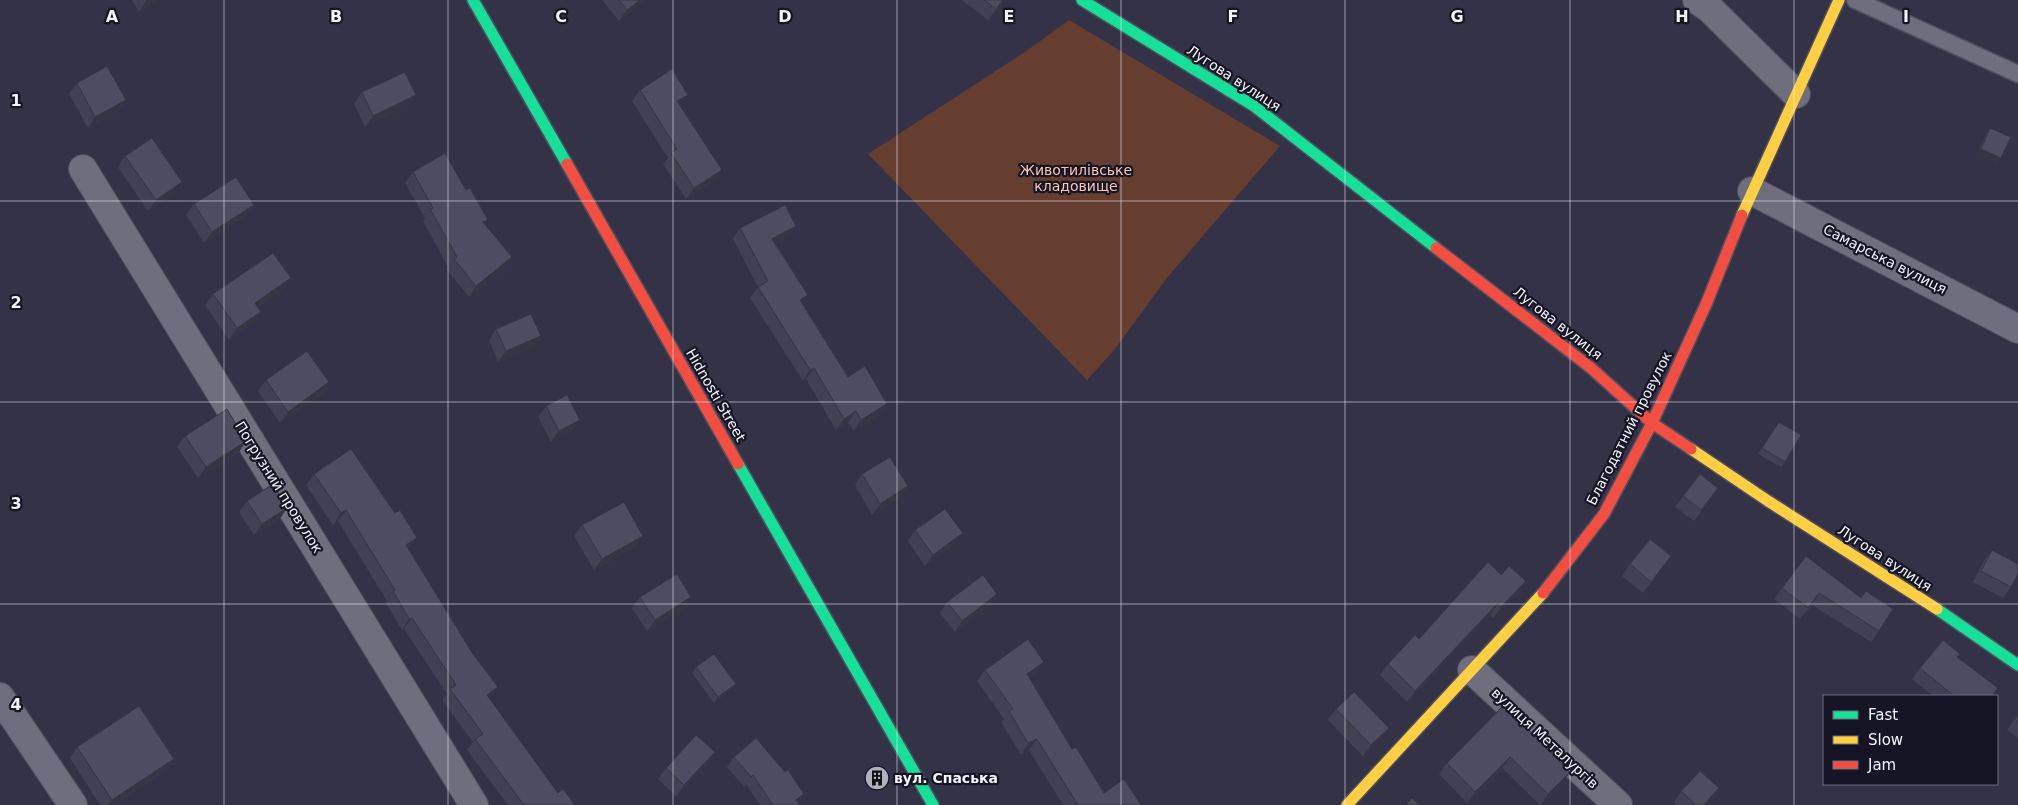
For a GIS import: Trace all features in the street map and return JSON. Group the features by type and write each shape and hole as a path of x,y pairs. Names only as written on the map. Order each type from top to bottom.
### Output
{"street":[{"name":"Hidnosti Street","path":"473,0 933,805"},
{"name":"Лугова вулиця","path":"1082,0 1254,106 1591,368 1652,423 1768,501 1951,618 2018,665"},
{"path":"1697,0 1709,8 1796,94"},
{"name":"Благодатний провулок","path":"1347,805 1539,599 1604,514 1652,423 1707,302 1752,191 1839,0"},
{"name":"Погрузний провулок","path":"83,170 474,805"},
{"name":"Самарська вулиця","path":"1752,191 2018,329"},
{"name":"вулиця Металургів","path":"1472,670 1618,805"},
{"path":"0,698 73,805"}],"lane":[{"path":"1855,0 2018,74"}],"green space":[{"name":"Животилівське кладовище","path":"1069,20 1280,146 1166,279 1115,349 1087,380 868,154 1025,52"}],"building":[{"path":"619,0 640,0 627,10"},
{"path":"984,0 1003,0 996,9"},
{"path":"107,66 126,100 95,117 77,83"},
{"path":"672,69 688,95 677,101 722,170 694,188 671,153 677,149 640,90"},
{"path":"405,72 416,95 373,116 362,92"},
{"path":"1990,128 2011,137 2001,158 1981,149"},
{"path":"152,138 182,182 156,200 125,156"},
{"path":"445,153 466,190 470,188 488,220 483,222 512,257 476,286 454,259 457,257 430,209 433,208 413,172"},
{"path":"236,177 254,205 212,232 194,204"},
{"path":"785,205 796,226 772,239 808,295 800,300 848,377 865,366 887,404 861,420 856,411 844,419 814,368 810,370 758,287 768,281 740,228"},
{"path":"273,253 291,278 255,303 261,312 237,328 213,294"},
{"path":"531,314 541,336 506,351 496,329"},
{"path":"307,351 329,382 288,412 266,380"},
{"path":"567,395 580,420 559,431 546,406"},
{"path":"227,409 246,441 206,467 185,436"},
{"path":"1779,422 1801,435 1785,462 1762,448"},
{"path":"351,449 395,513 400,510 417,538 406,545 473,654 498,687 487,695 558,793 563,789 575,805 524,805 475,739 483,734 450,689 456,685 412,618 409,619 393,591 395,590 346,510 341,513 314,474"},
{"path":"890,457 908,486 880,504 862,474"},
{"path":"1700,474 1718,488 1701,510 1683,496"},
{"path":"273,484 287,508 262,524 247,501"},
{"path":"624,502 643,536 602,559 582,525"},
{"path":"945,509 963,533 933,555 915,530"},
{"path":"1650,539 1671,556 1651,582 1630,564"},
{"path":"1992,550 2018,564 2018,574 2011,587 1981,571"},
{"path":"1806,556 1861,598 1866,591 1893,609 1879,631 1819,593 1808,608 1782,588"},
{"path":"1488,562 1501,575 1509,566 1526,581 1501,607 1498,603 1415,691 1388,664 1415,635 1419,639"},
{"path":"677,574 691,597 655,620 640,597"},
{"path":"983,575 997,594 962,621 947,602"},
{"path":"1028,639 1044,662 1027,674 1072,749 1076,747 1104,793 1124,779 1141,805 1078,805 1037,739 1028,743 1009,711 1013,709 985,670"},
{"path":"1943,640 1960,654 1957,657 1998,688 1993,695 1953,695 1920,668"},
{"path":"714,654 736,684 718,697 696,667"},
{"path":"1354,692 1389,728 1371,745 1336,709"},
{"path":"1504,705 1570,772 1548,794 1510,757 1475,792 1447,763"},
{"path":"139,706 174,759 112,800 77,747"},
{"path":"696,735 715,752 684,785 666,768"},
{"path":"756,738 785,772 788,770 804,794 796,800 800,805 773,805 753,775 751,777 734,757"},
{"path":"1700,771 1719,788 1704,805 1696,805 1681,791"},
{"path":"1412,798 1420,805 1406,805"}],"traffic: fast":[{"path":"473,0 567,164"},
{"path":"1082,0 1254,106 1436,248"},
{"path":"738,464 933,805"},
{"path":"1937,609 2018,665"}],"traffic: slow":[{"path":"1742,215 1839,0"},
{"path":"1691,449 1768,501 1937,609"},
{"path":"1347,805 1543,593"}],"traffic: jam":[{"path":"567,164 738,464"},
{"path":"1543,593 1604,514 1652,423 1707,302 1742,215"},
{"path":"1436,248 1591,368 1652,423 1691,449"}],"place":[{"name":"вул. Спаська","path":"877,778"}]}
